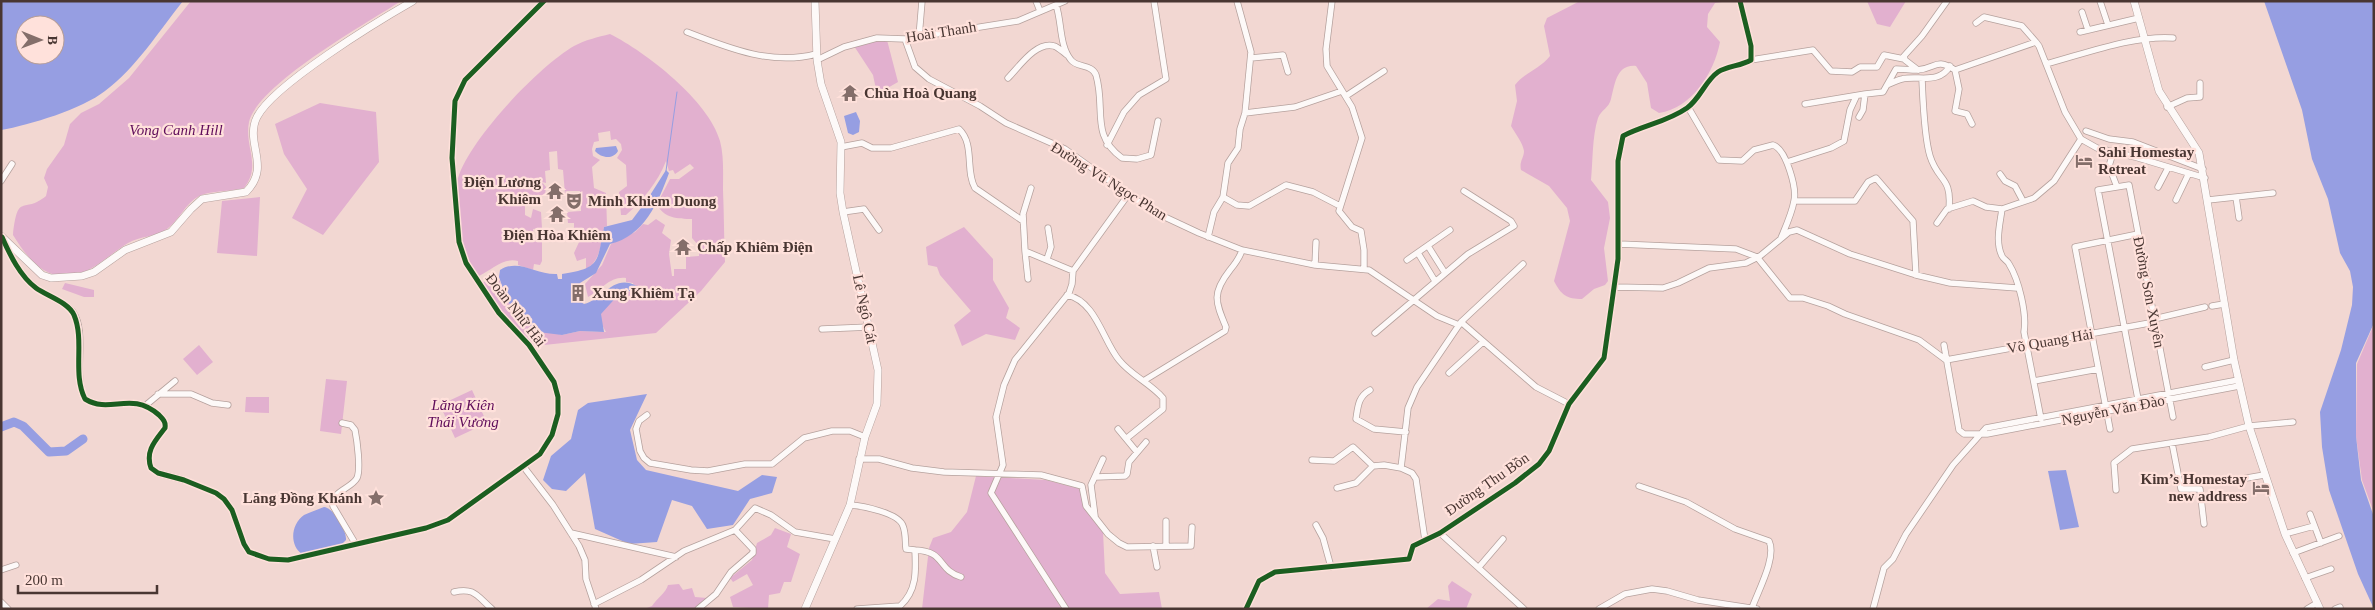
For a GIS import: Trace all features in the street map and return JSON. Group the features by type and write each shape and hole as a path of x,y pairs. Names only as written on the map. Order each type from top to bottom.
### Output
{"street":[{"path":"2,237 42,275 51,278 82,276 94,272 125,250 171,232 191,208 202,199 246,192 257,177 259,163 253,132 256,118 264,105 296,78 412,1"},
{"name":"Đoàn Nhữ Hài","path":"146,405 162,418 165,424 165,428 149,451 148,460 151,468 158,473 200,486 224,499 232,510 244,544 249,552 269,559 288,560 310,557 355,543 426,528 448,520 540,454 552,435 558,414 558,397 554,382 529,345 499,313 466,263 459,242 452,158 455,101 465,80 544,1"},
{"name":"Lê Ngô Cát","path":"805,609 850,505 865,437 877,404 879,385 870,327 843,212 840,193 841,147 836,126 821,84 817,57 815,1"},
{"path":"919,37 922,1"},
{"path":"1036,1 1040,11"},
{"name":"Hoài Thanh","path":"687,32 736,51 758,56 817,57 877,38 905,39 1018,21 1065,1"},
{"path":"1107,145 1124,112 1139,95 1166,79 1154,1"},
{"path":"1208,236 1214,212 1223,197 1228,163 1238,148 1240,129 1245,113 1251,58 1237,1"},
{"path":"1332,1 1327,66 1346,96 1362,138 1339,211 1345,220 1361,231 1364,268"},
{"path":"1740,1 1752,46 1751,60"},
{"path":"1904,59 1947,1"},
{"path":"2100,1 2108,26"},
{"path":"2134,1 2146,39 2153,76 2168,107 2195,144 2203,169 2238,383 2264,475 2285,534 2319,606 2307,609"},
{"path":"1056,5 1068,55"},
{"path":"2082,12 2088,30"},
{"path":"1976,23 1984,17 2022,26 2036,42 2065,112 2081,139 2113,153 2135,157 2188,175 2205,178"},
{"path":"2080,32 2138,18"},
{"path":"2046,64 2146,39 2173,38"},
{"name":"Đường Vũ Ngọc Phan","path":"905,39 916,67 929,79 980,106 1006,123 1065,149 1152,211 1242,250 1315,265 1364,268 1376,273 1437,316 1460,324 1536,387 1569,404"},
{"path":"1887,86 1900,79 1936,77 1952,68 2036,42"},
{"path":"1008,78 1026,58 1046,46 1055,46 1068,55 1073,62 1091,69 1095,73 1101,102 1101,134 1107,145 1122,158 1147,157 1151,155 1158,121"},
{"path":"1781,238 1794,200 1795,190 1787,162 1778,147 1773,145 1754,150 1742,161 1720,160 1688,108 1718,72 1751,60 1813,50 1831,71 1852,72 1860,67 1877,67 1884,55 1904,59 1918,70"},
{"path":"1251,58 1283,55 1288,72"},
{"path":"1805,104 1883,92 1896,69 1918,70 1939,63 1952,68"},
{"path":"1952,68 1959,89 1954,111 1967,114 1972,124"},
{"path":"1346,96 1384,71"},
{"path":"1922,78 1929,154 1935,169 1944,177 1951,192 1949,209"},
{"path":"2168,107 2187,98 2200,97 2200,83"},
{"path":"1245,113 1296,107 1342,91"},
{"path":"1858,117 1863,110 1866,94"},
{"path":"1787,162 1831,148 1844,140 1850,110 1856,97"},
{"name":"Đường Thu Bồn","path":"1246,609 1259,581 1267,574 1289,570 1409,559 1413,546 1440,533 1516,483 1539,464 1549,451 1569,404 1604,358 1615,287 1619,244 1618,161 1623,136 1635,130 1662,122 1688,108"},
{"path":"841,147 862,142 872,148 890,148 959,129 971,159 969,174 975,188 1023,221"},
{"path":"2086,131 2108,140 2133,142 2203,169"},
{"path":"1937,223 1949,209 1973,201 2002,209 2034,198 2045,190 2081,139"},
{"path":"2113,153 2109,166 2117,187 2098,190 2138,399"},
{"path":"1,181 12,164"},
{"path":"2158,187 2168,168"},
{"path":"2000,174 2005,181 2015,186 2023,201"},
{"path":"2176,200 2188,175"},
{"path":"1794,200 1855,201 1868,182 1876,178 1914,221 1916,275"},
{"path":"1223,197 1237,205 1249,206 1286,185 1313,192 1340,206"},
{"name":"Đường Sơn Xuyên","path":"2117,187 2130,186 2173,417"},
{"path":"1028,278 1023,221 1031,188"},
{"path":"1375,333 1468,254 1514,226 1511,221 1464,191"},
{"path":"2208,200 2273,193"},
{"path":"1066,609 991,493 1000,473 1003,457 996,417 1004,385 1015,360 1067,295 1072,284 1073,271 1128,195"},
{"path":"2236,197 2239,218"},
{"path":"843,212 858,209 867,210 879,230"},
{"path":"2002,209 1999,244 2002,256 2009,264 2024,314 2024,332 2041,420"},
{"path":"1047,259 1051,247 1048,228"},
{"path":"1407,260 1450,230"},
{"path":"1615,287 1663,288 1709,268 1746,263 1757,258 1791,231 1800,230 1850,254 1916,275 1950,283 2017,288"},
{"path":"2110,429 2075,247 2138,234"},
{"path":"2,237 10,256 36,288 73,312 78,328 80,379 85,399 92,403 101,404 133,402 146,405 175,381"},
{"path":"1315,265 1316,242"},
{"path":"1619,244 1736,249 1757,258 1790,298 1804,298 1919,340 1946,360"},
{"path":"1428,246 1446,273"},
{"path":"1145,380 1225,330 1226,327 1218,304 1218,285 1242,250"},
{"path":"1025,251 1073,271"},
{"path":"1418,253 1435,282"},
{"path":"1401,468 1408,408 1416,387 1460,324 1523,264"},
{"path":"1067,295 1075,297 1090,312 1125,367 1134,375 1145,380 1163,398 1163,407 1126,438"},
{"name":"Võ Quang Hải","path":"1946,360 2124,328 2224,304"},
{"path":"822,329 870,327"},
{"path":"1449,374 1482,342"},
{"path":"1944,345 1959,430 1964,434 1979,434"},
{"path":"2205,367 2234,360"},
{"path":"2034,381 2098,369"},
{"name":"Nguyễn Văn Đào","path":"1979,434 2041,420 2238,383"},
{"path":"1370,390 1363,394 1358,402 1356,419 1374,429 1406,432"},
{"path":"158,394 191,394 212,403 228,405"},
{"name":"Nguyễn Văn Đào","path":"2106,408 2138,399 2169,396"},
{"path":"647,415 639,420 636,430 640,451 644,458 650,463 690,470 708,471 745,464 772,464 804,438 832,431 850,431 865,437"},
{"path":"2116,490 2114,461 2132,449 2214,436 2249,426 2293,422"},
{"path":"342,423 351,425 355,430 359,470 357,478 335,496 333,506 355,543"},
{"path":"1118,429 1137,452"},
{"path":"1873,609 1884,568 1893,559 1906,534 1953,466 1979,434"},
{"path":"1096,477 1125,476 1129,462 1146,442"},
{"path":"2172,443 2181,490 2200,489 2204,524"},
{"path":"1312,460 1334,461 1353,447 1373,466"},
{"path":"860,459 879,459 912,468 967,473 1042,475 1082,486 1091,485"},
{"path":"1095,518 1091,485 1102,459"},
{"path":"1337,488 1356,483 1373,466 1384,465 1401,468 1412,474 1416,479 1425,540"},
{"path":"523,466 553,505 585,560 586,579 595,606 696,546 735,530 756,508 771,515 795,532 835,539"},
{"path":"2224,482 2264,475"},
{"path":"1082,486 1086,506 1119,543 1127,547 1190,546 1192,527"},
{"path":"1599,609 1625,594 1652,589 1673,592 1698,600 1756,608 1772,551 1769,541 1735,529 1686,502 1639,486"},
{"path":"850,505 869,507 899,520 903,525 906,549 929,550 934,553 949,571 961,577"},
{"path":"2310,514 2321,543"},
{"path":"1166,521 1166,546"},
{"path":"1316,525 1323,538 1331,567"},
{"path":"2285,534 2314,526"},
{"path":"698,609 716,594 731,572 753,553 753,549 735,530"},
{"path":"571,533 676,557"},
{"path":"1440,533 1479,567 1521,608"},
{"path":"2293,552 2339,536"},
{"path":"1479,567 1502,539"},
{"path":"1153,546 1157,567"},
{"path":"857,609 893,608 905,602 915,580 915,550"},
{"path":"1,570 16,565"},
{"path":"2306,578 2331,570"},
{"path":"454,592 464,589 472,590 492,609"},
{"path":"1,602 8,609"}],"green space":[{"name":"Vong Canh Hill","path":"191,1 401,1 340,39 292,73 272,90 257,107 249,122 248,131 252,172 244,188 199,196 190,203 167,229 158,234 128,243 90,269 65,276 54,275 44,270 27,255 13,235 17,213 23,206 32,204 46,196 48,187 44,178 47,169 64,145 70,124 81,113 99,104 129,78"},
{"path":"1580,1 1729,1 1715,3 1708,14 1707,27 1720,42 1717,54 1707,77 1700,87 1682,104 1671,110 1659,113 1651,108 1647,83 1636,66 1624,68 1615,82 1610,102 1599,115 1596,125 1591,180 1608,202 1610,218 1604,248 1608,281 1605,285 1594,289 1582,299 1565,295 1559,290 1554,281 1570,221 1567,208 1549,186 1521,170 1524,151 1521,141 1511,126 1517,101 1515,85 1550,56 1544,26 1547,18"},
{"path":"1867,1 1906,1 1890,27 1877,24"},
{"path":"610,34 641,53 674,79 690,94 714,126 720,141 723,159 725,262 701,291 656,333 535,346 513,325 482,283 497,274 507,300 528,325 562,335 580,331 606,332 600,317 604,307 613,299 635,290 633,283 626,282 626,278 620,278 610,281 588,297 585,284 602,265 611,244 635,232 643,224 648,225 656,219 665,225 662,233 671,240 669,254 672,276 674,276 674,269 686,269 686,257 699,256 699,246 692,238 692,219 676,218 667,215 657,204 670,179 679,179 694,168 690,164 675,174 673,170 669,171 666,161 659,176 644,197 626,215 621,215 619,192 627,186 626,165 617,158 622,150 621,144 616,139 611,140 610,131 598,133 599,141 594,142 592,149 593,156 600,160 592,167 594,188 606,193 607,226 604,227 601,245 591,266 586,269 586,258 577,261 574,253 580,240 584,237 584,228 574,228 574,223 568,223 567,212 581,211 580,191 567,191 565,194 563,170 558,169 557,151 549,152 550,170 545,171 546,183 542,182 546,187 545,195 533,195 525,199 525,215 531,218 533,209 541,212 542,228 533,229 534,238 542,238 542,261 540,265 534,264 533,270 518,265 518,261 513,260 498,265 479,276 464,254 461,239 457,183 465,162 476,144 507,105 559,56 578,44"},
{"path":"873,40 887,40 898,82 877,94 873,75 854,46"},
{"path":"320,103 376,112 379,162 323,235 292,218 307,189 284,154 275,124"},
{"path":"260,197 257,256 217,253 222,201"},
{"path":"964,227 993,259 993,280 1009,308 1006,318 1020,328 1015,340 986,334 962,346 954,325 971,311 940,275 937,267 928,265 926,247"},
{"path":"65,283 94,290 94,297 84,297 62,289"},
{"path":"2374,324 2374,513 2362,480 2356,436 2357,364"},
{"path":"199,345 213,362 197,375 183,359"},
{"path":"326,379 347,381 341,434 320,431"},
{"name":"Lăng Kiên Thái Vương","path":"472,390 487,423 455,438 440,405"},
{"path":"246,397 269,397 269,413 245,412"},
{"path":"976,476 1046,480 1080,489 1084,506 1103,532 1105,573 1120,594 1159,592 1162,609 922,609 929,548 933,538 951,532 967,512"},
{"path":"775,528 791,534 787,547 800,554 791,582 784,582 780,593 769,595 768,609 733,607 730,597 753,585 747,574 733,582 730,578 752,560 757,543 771,535"},
{"path":"1452,581 1472,594 1466,609 1426,609 1438,599 1450,601 1448,586"},
{"path":"679,584 683,590 692,588 695,597 707,598 693,609 644,609 652,606 668,585"}],"water":[{"path":"1,1 183,1 147,49 105,91 70,110 1,130"},
{"path":"2264,1 2374,1 2374,323 2356,363 2356,436 2361,480 2374,517 2374,609 2358,574 2329,490 2322,447 2320,412 2341,350 2352,305 2353,287 2350,271 2340,253 2328,199 2312,159 2302,110"},
{"path":"856,112 860,121 859,132 853,135 848,133 844,116"},
{"path":"616,146 618,151 610,157 595,151 596,148"},
{"path":"666,170 669,173 660,196 641,226 622,240 610,244 596,273 580,283 579,286 573,287 574,300 584,304 615,285 629,283 637,286 635,290 620,293 601,314 604,332 580,331 562,335 538,332 518,316 507,300 499,277 500,270 507,267 521,266 549,274 557,274 558,279 562,279 562,274 575,272 591,266 598,256 604,227 632,220"},
{"path":"647,394 630,430 637,460 646,470 738,491 762,475 777,477 772,493 750,499 733,525 707,529 692,506 672,500 657,542 629,544 595,529 585,473 566,491 552,489 543,480 551,456 571,439 578,410 588,403"},
{"path":"2066,470 2079,527 2060,530 2048,471"},
{"path":"324,507 332,511 339,520 346,540 342,544 302,554 293,540 296,524 304,515"}],"waterway":[{"path":"666,171 677,92"},
{"path":"1,427 14,422 23,426 49,452 66,451 83,439"}],"cycle path":[{"path":"2,237 12,258 25,278 36,288 67,306 74,315 79,335 79,379 85,399 103,405 139,404 159,415 165,422 165,428 150,451 149,462 151,468 158,473 184,480 216,493 224,499 232,510 244,544 249,552 269,559 288,560 426,528 448,520 540,454 552,435 558,414 558,397 554,382 529,345 499,313 466,263 459,242 452,158 455,101 465,80 544,1"},
{"path":"1246,609 1259,581 1275,572 1409,559 1413,546 1440,533 1515,483 1539,464 1549,451 1569,404 1604,358 1618,259 1618,161 1623,136 1679,113 1692,104 1718,72 1751,60 1751,46 1740,1"}],"place":[{"name":"Chùa Hoà Quang","path":"850,93"},
{"name":"Sahi Homestay Retreat","path":"2084,161"},
{"name":"Điện Lương Khiêm","path":"555,191"},
{"name":"Minh Khiem Duong","path":"574,201"},
{"name":"Điện Hòa Khiêm","path":"557,214"},
{"name":"Chấp Khiêm Điện","path":"683,247"},
{"name":"Xung Khiêm Tạ","path":"578,293"},
{"name":"Kim’s Homestay new address","path":"2261,488"},
{"name":"Lăng Đồng Khánh","path":"376,498"}]}
